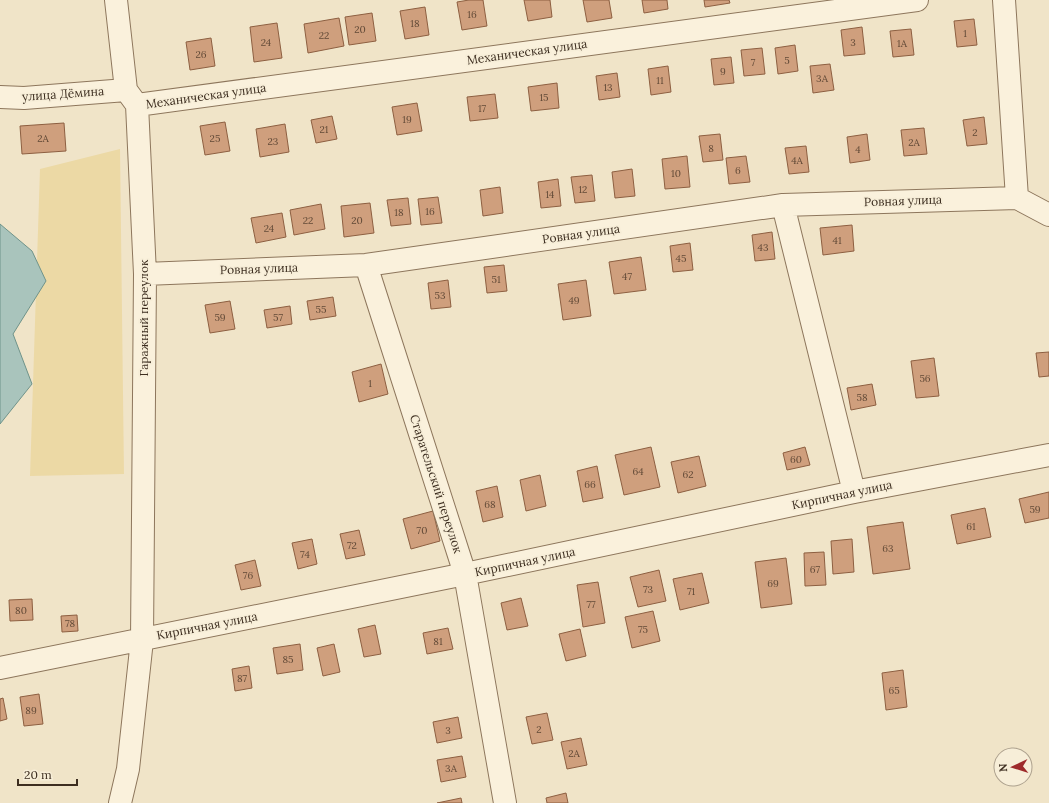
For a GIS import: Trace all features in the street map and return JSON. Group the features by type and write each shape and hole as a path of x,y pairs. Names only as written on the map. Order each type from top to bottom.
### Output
{"street":[{"name":"Гаражный переулок","path":"116,0 132,97 145,274 142,640 128,769 120,803"},
{"name":"Механическая улица","path":"132,97 917,0"},
{"path":"1004,0 1017,198 1049,215"},
{"name":"улица Дёмина","path":"0,97 132,97"},
{"name":"Ровная улица","path":"145,274 366,265 783,205 1017,198"},
{"path":"783,205 854,492"},
{"name":"Старательский переулок","path":"366,265 466,574 505,803"},
{"name":"Кирпичная улица","path":"0,668 466,574 854,492 1049,455"}],"sand":[{"path":"120,149 124,474 30,476 40,169"}],"water":[{"path":"0,224 32,251 46,281 13,334 32,384 0,424"}],"building":[{"path":"483,0 487,26 462,30 457,2"},
{"path":"524,0 550,0 552,17 528,21"},
{"path":"583,0 609,0 612,18 587,22"},
{"path":"642,0 667,0 668,9 644,13"},
{"path":"704,0 729,0 730,3 705,7"},
{"path":"425,7 429,35 405,39 400,11"},
{"path":"372,13 376,41 349,45 345,17"},
{"path":"339,18 344,46 308,53 304,24"},
{"path":"974,19 977,45 957,47 954,21"},
{"path":"277,23 282,58 254,62 250,27"},
{"path":"862,27 865,54 844,56 841,30"},
{"path":"911,29 914,55 893,57 890,31"},
{"path":"211,38 215,66 190,70 186,42"},
{"path":"795,45 798,71 778,74 775,48"},
{"path":"762,48 765,74 744,76 741,50"},
{"path":"731,57 734,83 714,85 711,59"},
{"path":"830,64 834,90 813,93 810,66"},
{"path":"668,66 671,92 651,95 648,69"},
{"path":"617,73 620,97 599,100 596,76"},
{"path":"557,83 559,108 531,111 528,87"},
{"path":"495,94 498,118 470,121 467,97"},
{"path":"417,103 422,131 397,135 392,107"},
{"path":"332,116 337,139 316,143 311,120"},
{"path":"984,117 987,144 967,146 963,120"},
{"path":"225,122 230,151 205,155 200,126"},
{"path":"64,123 66,151 22,154 20,126"},
{"path":"285,124 289,152 260,157 256,129"},
{"path":"924,128 927,154 904,156 901,130"},
{"path":"720,134 723,160 703,162 699,136"},
{"path":"867,134 870,160 850,163 847,137"},
{"path":"806,146 809,172 789,174 785,148"},
{"path":"687,156 690,187 665,189 662,159"},
{"path":"746,156 750,182 729,184 726,158"},
{"path":"632,169 635,196 615,198 612,172"},
{"path":"592,175 595,201 575,203 571,177"},
{"path":"558,179 561,206 541,208 538,182"},
{"path":"500,187 503,213 483,216 480,190"},
{"path":"438,197 442,223 421,225 418,199"},
{"path":"408,198 411,224 391,226 387,200"},
{"path":"370,203 374,233 344,237 341,206"},
{"path":"321,204 325,229 294,235 290,210"},
{"path":"282,213 286,237 256,243 251,218"},
{"path":"852,225 854,251 823,255 820,228"},
{"path":"772,232 775,259 755,261 752,235"},
{"path":"690,243 693,270 673,272 670,246"},
{"path":"641,257 646,290 614,294 609,262"},
{"path":"504,265 507,291 487,293 484,267"},
{"path":"448,280 451,307 431,309 428,283"},
{"path":"586,280 591,316 563,320 558,284"},
{"path":"333,297 336,316 310,320 307,301"},
{"path":"230,301 235,329 210,333 205,305"},
{"path":"290,306 292,324 267,328 264,310"},
{"path":"1049,352 1049,376 1039,377 1036,353"},
{"path":"934,358 939,396 916,398 911,361"},
{"path":"381,364 388,394 359,402 352,372"},
{"path":"872,384 876,405 851,410 847,388"},
{"path":"651,447 660,487 624,495 615,455"},
{"path":"805,447 810,465 787,470 783,453"},
{"path":"699,456 706,486 678,493 671,462"},
{"path":"597,466 603,498 583,502 577,471"},
{"path":"540,475 546,506 526,511 520,480"},
{"path":"497,486 503,517 483,522 476,491"},
{"path":"1049,492 1049,518 1025,523 1019,499"},
{"path":"985,508 991,537 957,544 951,515"},
{"path":"433,511 440,541 411,549 403,519"},
{"path":"903,522 910,569 873,574 867,527"},
{"path":"359,530 365,555 346,559 340,534"},
{"path":"312,539 317,564 298,569 292,543"},
{"path":"852,539 854,572 833,574 831,541"},
{"path":"824,552 826,585 805,586 804,553"},
{"path":"786,558 792,604 761,608 755,562"},
{"path":"255,560 261,586 241,590 235,565"},
{"path":"659,570 666,601 638,607 630,577"},
{"path":"702,573 709,603 680,610 673,579"},
{"path":"598,582 605,623 583,627 577,585"},
{"path":"521,598 528,626 507,630 501,603"},
{"path":"32,599 33,620 10,621 9,600"},
{"path":"653,611 660,641 632,648 625,617"},
{"path":"77,615 78,631 62,632 61,616"},
{"path":"375,625 381,654 364,657 358,629"},
{"path":"448,628 453,649 427,654 423,633"},
{"path":"580,629 586,656 566,661 559,634"},
{"path":"300,644 303,670 277,674 273,648"},
{"path":"334,644 340,672 323,676 317,648"},
{"path":"249,666 252,688 235,691 232,669"},
{"path":"903,670 907,707 886,710 882,673"},
{"path":"39,694 43,724 24,726 20,697"},
{"path":"3,698 7,719 0,721 0,699"},
{"path":"547,713 553,740 532,744 526,717"},
{"path":"458,717 462,738 437,743 433,722"},
{"path":"581,738 587,765 567,769 561,742"},
{"path":"462,756 466,777 441,782 437,760"},
{"path":"566,793 568,803 547,803 546,798"},
{"path":"461,798 462,803 437,803"}]}
